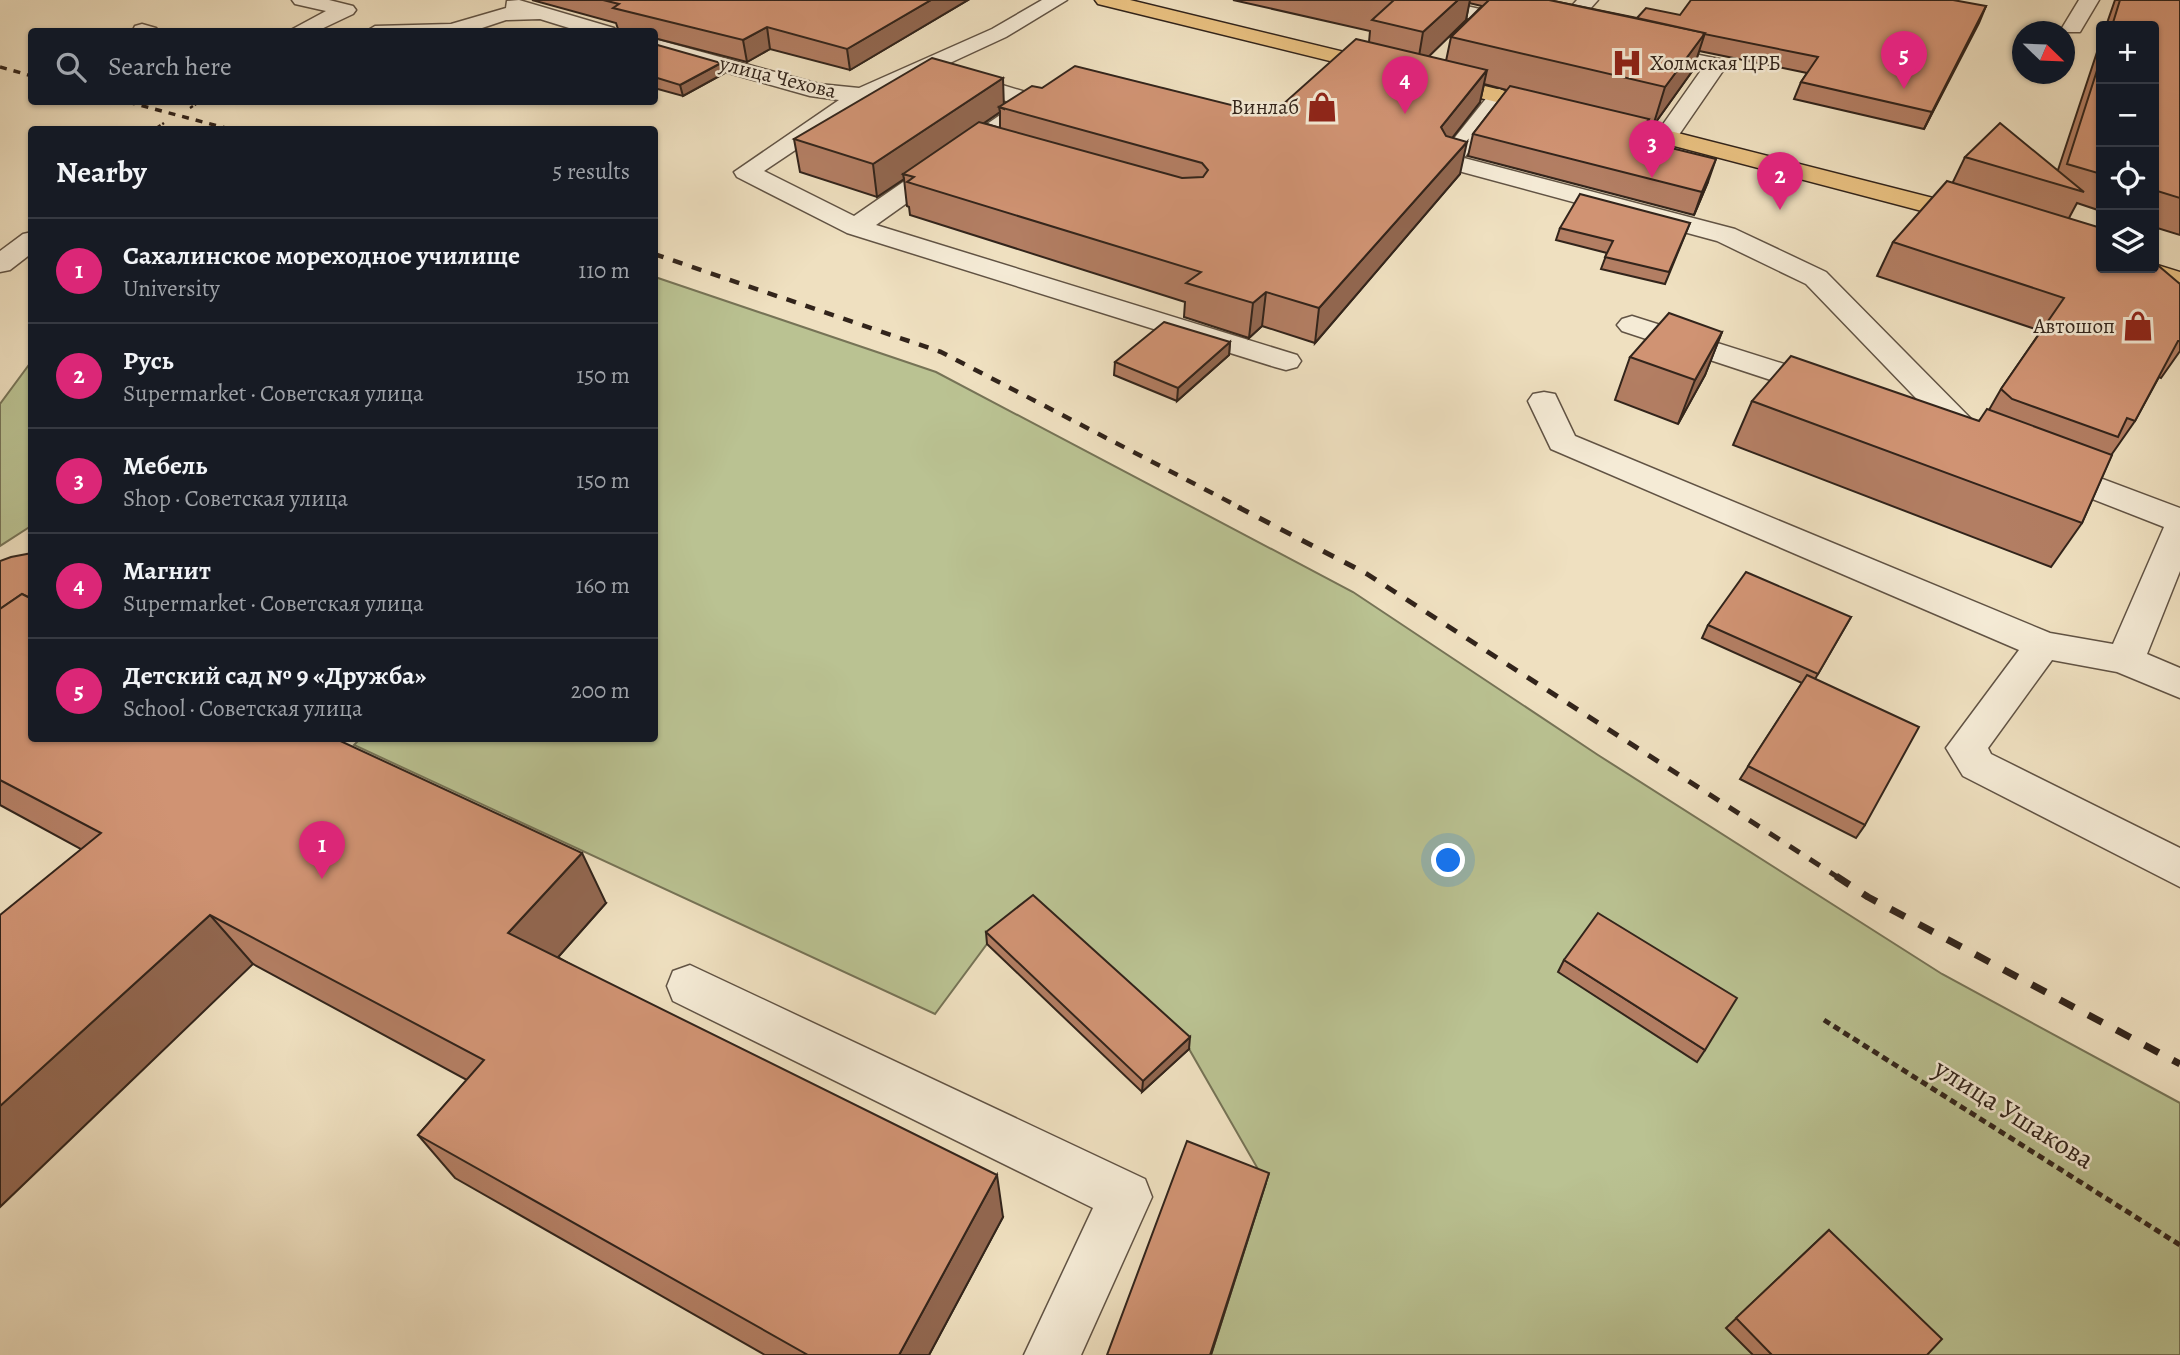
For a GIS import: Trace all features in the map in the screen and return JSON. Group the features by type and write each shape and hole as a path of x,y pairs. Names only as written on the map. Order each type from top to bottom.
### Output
{"main road":[{"path":"1105,0 1937,205 2000,225"},
{"path":"2154,273 2180,281"}],"street":[{"path":"302,0 346,10 306,28"},
{"path":"496,0 593,28"},
{"path":"1057,0 999,33 862,95 746,173 856,227 1286,361"},
{"path":"1411,0 1510,21"},
{"path":"1559,32 1588,0"},
{"path":"2075,24 2089,0"},
{"path":"459,28 504,14 539,13"},
{"path":"1468,34 1486,16"},
{"path":"1535,26 1586,37"},
{"name":"улица Чехова","path":"658,46 818,91 862,95"},
{"path":"1625,46 1716,65 1666,137"},
{"path":"1423,78 1441,60"},
{"path":"856,227 1034,102 919,68"},
{"path":"1500,96 1449,161 1726,235 1816,278 2001,452"},
{"path":"975,142 1002,150"},
{"path":"0,264 28,243"},
{"path":"1632,326 1776,369 1851,397"},
{"path":"1544,401 1562,442 2043,645 2125,660 2180,684"},
{"path":"1913,419 2180,520"},
{"path":"2125,660 2180,529"},
{"path":"2043,645 1966,748 1977,765 2180,869"},
{"path":"690,986 1126,1197 1052,1355"}],"path":[{"path":"190,108 194,105"},
{"path":"159,126 164,123"},
{"name":"улица Ушакова","path":"1824,1020 2180,1245"}],"green space":[{"path":"658,278 936,372 1353,592 1598,755 1942,974 2180,1103 2180,1355 1211,1355 1266,1183 1189,1049 1034,907 987,944 935,1014 354,745 357,742 658,742"},
{"path":"28,366 28,528 0,546 0,404"}],"building":[{"path":"603,0 931,0 847,49 767,27 743,40 613,8 619,4"},
{"path":"1394,0 1458,0 1423,32 1372,20"},
{"name":"Холмская ЦРБ","path":"1489,0 1549,0 1705,33 1665,87 1451,37"},
{"path":"1691,0 1953,0 1986,6 1932,112 1801,82 1818,57 1637,18 1646,8 1680,15"},
{"path":"2120,0 2180,0 2180,198 2159,192 2159,21 2114,21"},
{"path":"1356,39 1487,70 1441,127 1446,136 1467,142 1319,308 1266,292 1253,303 1186,283 1201,272 907,182 914,177 903,174 979,122 1182,178 1203,177 1208,170 1202,163 999,107 1032,86 1042,88 1075,66 1271,115"},
{"path":"658,45 721,63 680,85 658,78"},
{"path":"932,58 1003,78 873,164 794,139"},
{"path":"2096,74 2096,173 2067,164"},
{"path":"1510,86 1649,119 1634,139 1716,159 1702,192 1473,134"},
{"path":"2000,123 2084,192 1965,157"},
{"path":"1947,181 2096,226 2096,273 2159,273 2159,266 2180,284 2180,341 2135,421 2127,418 2118,437 2012,399 2001,389 2064,298 1893,242"},
{"path":"1580,194 1690,223 1669,272 1605,257 1613,241 1560,228"},
{"path":"1669,313 1722,332 1695,380 1630,357"},
{"path":"1164,322 1230,342 1178,388 1115,362"},
{"path":"1791,356 1979,421 1987,409 2112,455 2082,523 1752,401"},
{"path":"28,554 28,597 22,594 0,609 0,561"},
{"path":"1746,572 1851,617 1818,674 1708,625"},
{"path":"22,594 28,597 28,742 343,742 582,853 508,933 997,1175 899,1355 808,1355 418,1135 484,1060 210,915 0,1106 0,915 101,833 0,780 0,609"},
{"path":"1807,675 1919,727 1865,825 1748,766"},
{"path":"1033,895 1190,1037 1143,1081 986,932"},
{"path":"1598,913 1737,998 1705,1050 1564,960"},
{"path":"1187,1141 1269,1173 1210,1355 1107,1355"},
{"path":"1829,1230 1942,1339 1927,1355 1772,1355 1736,1318"}],"railway":[{"path":"0,67 28,75"},
{"path":"139,105 218,126"},
{"path":"658,255 941,352 1241,508"},
{"path":"1238,507 1367,574 1839,878"},
{"path":"1836,876 1868,897 2180,1064"}],"place":[{"name":"Холмская ЦРБ","path":"1627,63"},
{"name":"Детский сад № 9 «Дружба»","path":"1904,89"},
{"name":"Винлаб","path":"1322,107"},
{"name":"Магнит","path":"1405,114"},
{"name":"Мебель","path":"1652,178"},
{"name":"Русь","path":"1780,210"},
{"name":"Автошоп","path":"2138,326"},
{"name":"Сахалинское мореходное училище","path":"322,879"}]}
